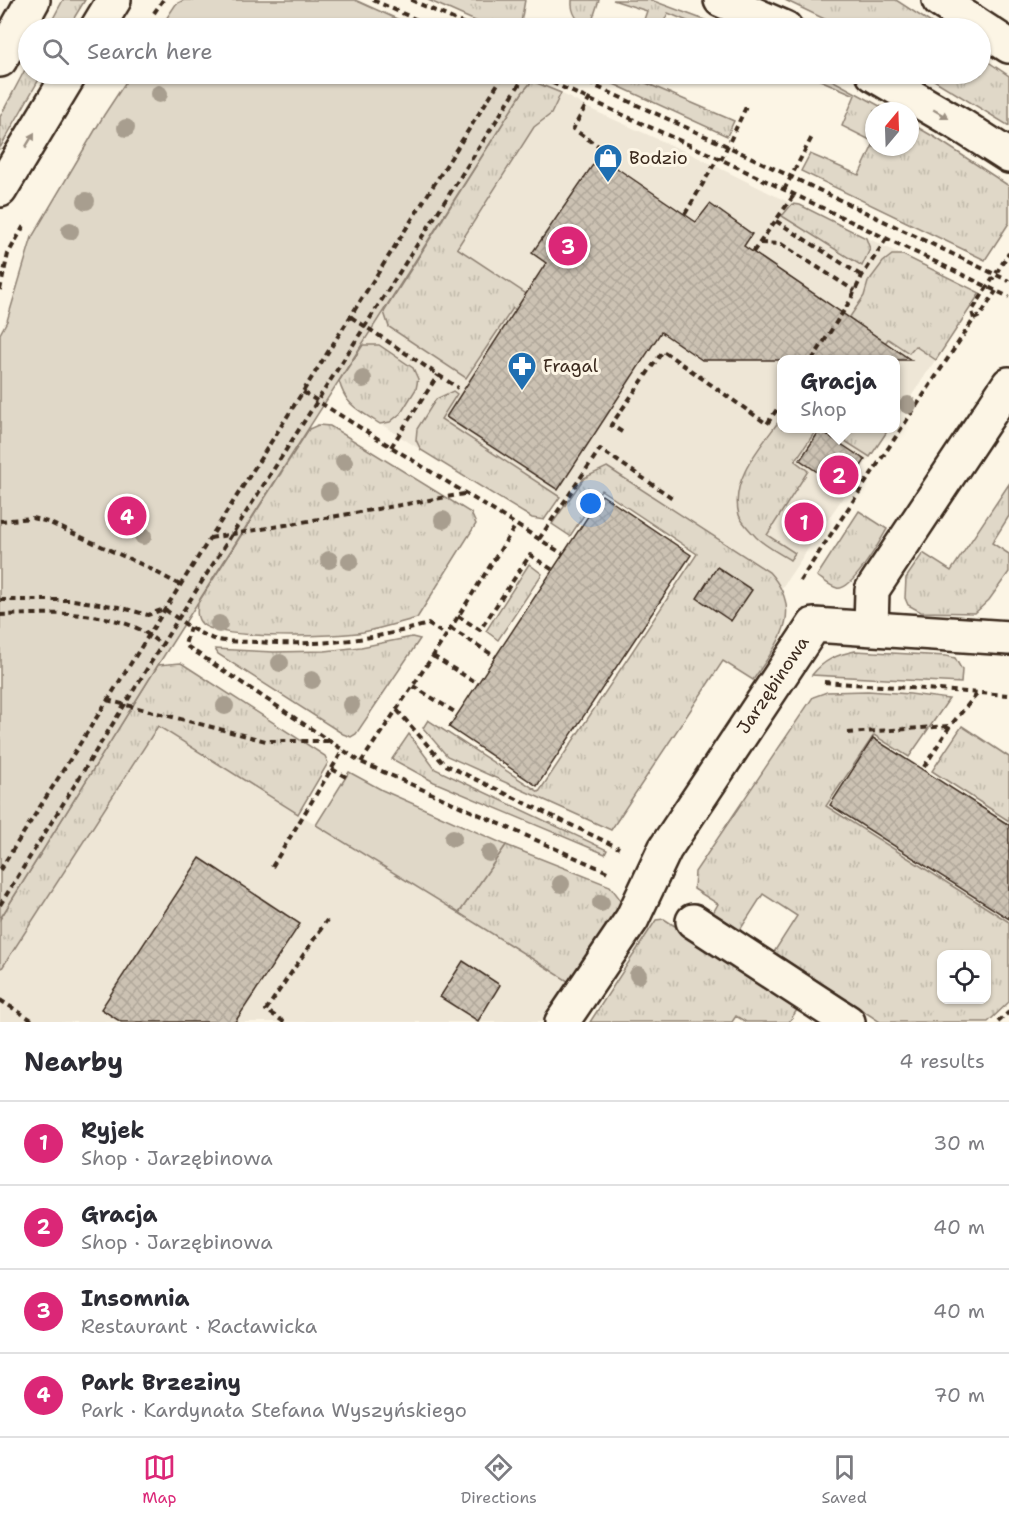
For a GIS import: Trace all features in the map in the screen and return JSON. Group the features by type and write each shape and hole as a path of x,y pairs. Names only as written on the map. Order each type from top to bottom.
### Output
{"street":[{"path":"23,18 33,0"},
{"path":"103,18 114,0"},
{"path":"721,0 762,18"},
{"path":"939,0 966,18"},
{"path":"0,60 18,27"},
{"path":"991,34 1009,46"},
{"path":"0,190 64,84"},
{"path":"890,84 1009,156"},
{"path":"871,628 872,590 1009,384"},
{"name":"Jarzębinowa","path":"644,892 665,849 814,625 1009,638"},
{"path":"562,1022 632,919 644,892"},
{"path":"693,921 848,1022"}],"path":[{"path":"373,0 413,18"},
{"path":"411,0 450,18"},
{"path":"0,870 498,84"},
{"path":"0,905 178,619 520,84"},
{"path":"557,84 1009,297"},
{"path":"591,84 728,146 1009,281"},
{"path":"590,98 573,129 603,149"},
{"path":"685,214 728,146 746,107"},
{"path":"784,190 813,135"},
{"path":"753,252 794,195"},
{"path":"776,221 862,276"},
{"path":"815,355 887,238"},
{"path":"760,243 781,244 855,291"},
{"path":"974,319 972,311 1009,253"},
{"path":"900,430 974,319 980,316 996,291"},
{"path":"351,318 458,388"},
{"path":"622,432 611,425 663,351 767,424 777,409"},
{"path":"391,447 438,375"},
{"path":"303,392 563,554"},
{"path":"800,581 898,433"},
{"path":"539,539 600,449 674,499"},
{"path":"210,538 464,494"},
{"path":"0,521 32,518 48,522 145,566 180,585"},
{"path":"361,762 433,656 516,525"},
{"path":"458,616 480,630 530,555 553,570"},
{"path":"0,600 73,600 119,607 148,615 164,609"},
{"path":"164,609 190,627 212,638 291,644 333,643 377,637 428,624 446,635"},
{"path":"0,615 90,616 127,624 162,645"},
{"path":"190,627 185,645 361,762 611,874 644,892"},
{"path":"450,628 496,657"},
{"path":"433,656 478,684"},
{"path":"816,685 823,682 1009,695"},
{"path":"413,686 458,714"},
{"path":"924,767 950,726 979,693"},
{"path":"107,700 266,741 329,741"},
{"path":"397,710 444,764 622,850"},
{"path":"848,733 950,726"},
{"path":"272,867 343,750"},
{"path":"332,769 346,777"},
{"path":"284,1022 266,1010 327,920"},
{"path":"0,1000 35,1022"},
{"path":"998,1022 1009,1012"}],"shaded area":[{"path":"530,84 539,84 561,93 588,108 691,154 792,204 800,205 980,293 900,413 900,355 777,355 777,433 886,433 781,589 775,579 584,478 567,503 560,497 544,520 532,518 350,404 343,395 339,381"},
{"path":"158,726 571,983 544,1022 0,1022 0,971"}],"green space":[{"path":"63,0 85,0 74,18 53,18"},
{"path":"184,0 355,0 395,18 167,18 176,4"},
{"path":"428,0 525,0 522,18 468,18"},
{"path":"572,0 599,0 593,18 577,18"},
{"path":"613,0 651,0 699,18 680,18 668,13 666,18 645,18 647,11"},
{"path":"785,0 896,0 924,18 822,18"},
{"path":"991,64 1009,76 1009,126 940,84 991,84"},
{"path":"18,83 36,84 0,148 0,117"},
{"path":"124,84 530,84 158,665 0,919 0,334 7,321 32,237"},
{"path":"530,84 539,84 561,93 551,114 534,127 457,248 599,342 588,357 513,308 466,378 389,327 384,312"},
{"path":"614,84 648,84 734,121 727,136"},
{"path":"829,84 839,84 872,102 865,102 865,138 842,126 855,95"},
{"path":"919,128 1009,186 1009,223 985,260 801,171 810,154 859,175 868,156 919,156"},
{"path":"792,204 800,205 866,238 870,249 862,266 782,216"},
{"path":"892,255 903,255 980,293 936,360 915,346 909,353 888,339 877,355 824,355 864,296 868,282 883,262"},
{"path":"363,345 379,345 413,368 418,379 416,389 401,413 390,422 380,424 360,411 345,397 342,390 339,381"},
{"path":"453,391 457,394 441,419 560,497 544,520 532,518 421,450 416,440 417,429 436,399"},
{"path":"777,424 777,433 814,433 795,461 808,471 767,535 795,553 790,560 756,537 739,515 737,502 739,488 743,475 757,450"},
{"path":"318,425 330,426 471,513 476,524 417,618 363,632 305,636 231,633 202,624 197,612 198,603 309,429"},
{"path":"832,433 886,433 870,457"},
{"path":"607,467 769,572 780,587 787,615 778,641 753,680 723,661 611,830 447,756 423,728 428,720 539,792 697,554 601,490 570,536 552,524 584,478"},
{"path":"1009,484 1009,516 992,543 1009,554 1009,572 989,600 975,613 921,612 908,605 905,598 906,578 923,553 951,571"},
{"path":"859,511 887,529 858,574 843,587 837,588 817,576"},
{"path":"529,564 542,574 498,640 486,631"},
{"path":"412,637 420,639 356,734 351,737 218,654 215,649 274,652 325,651"},
{"path":"855,651 955,658 962,670 961,683 812,675 821,665 831,659"},
{"path":"181,663 325,756 328,763 298,814 158,726 2,968 0,967 0,919 158,665"},
{"path":"868,691 949,699 909,757 874,735 826,806 1009,922 1009,1002 988,1022 880,1022 774,952 797,916 763,894 740,930 713,913 718,904 694,889 695,872 813,697 827,692"},
{"path":"962,726 1009,757 1009,821 932,771"},
{"path":"409,734 435,769 607,850 605,854 434,782 392,759"},
{"path":"349,772 382,790 506,845 459,913 316,825"},
{"path":"506,845 610,886 620,899 621,906 571,983 459,913"},
{"path":"664,919 794,1003 797,1010 789,1022 746,1022 736,1016 732,1022 590,1022 656,920"}],"building":[{"path":"599,156 696,222 710,204 752,234 744,246 911,360 900,360 900,355 777,355 777,360 702,360 661,332 558,490 446,417 546,263 532,253"},
{"path":"818,433 824,433 865,460 845,491 800,460"},
{"path":"602,495 691,555 537,786 449,727"},
{"path":"717,567 752,590 731,621 697,598"},
{"path":"873,738 1009,825 1009,919 830,805"},
{"path":"200,858 300,924 235,1022 121,1022 101,1009"},
{"path":"463,961 500,985 478,1021 440,997"}],"place":[{"name":"Bodzio","path":"608,184"},
{"name":"Insomnia","path":"568,246"},
{"name":"Fragal","path":"522,392"},
{"name":"Gracja","path":"839,475"},
{"name":"Park Brzeziny","path":"127,516"},
{"name":"Ryjek","path":"804,522"}]}
